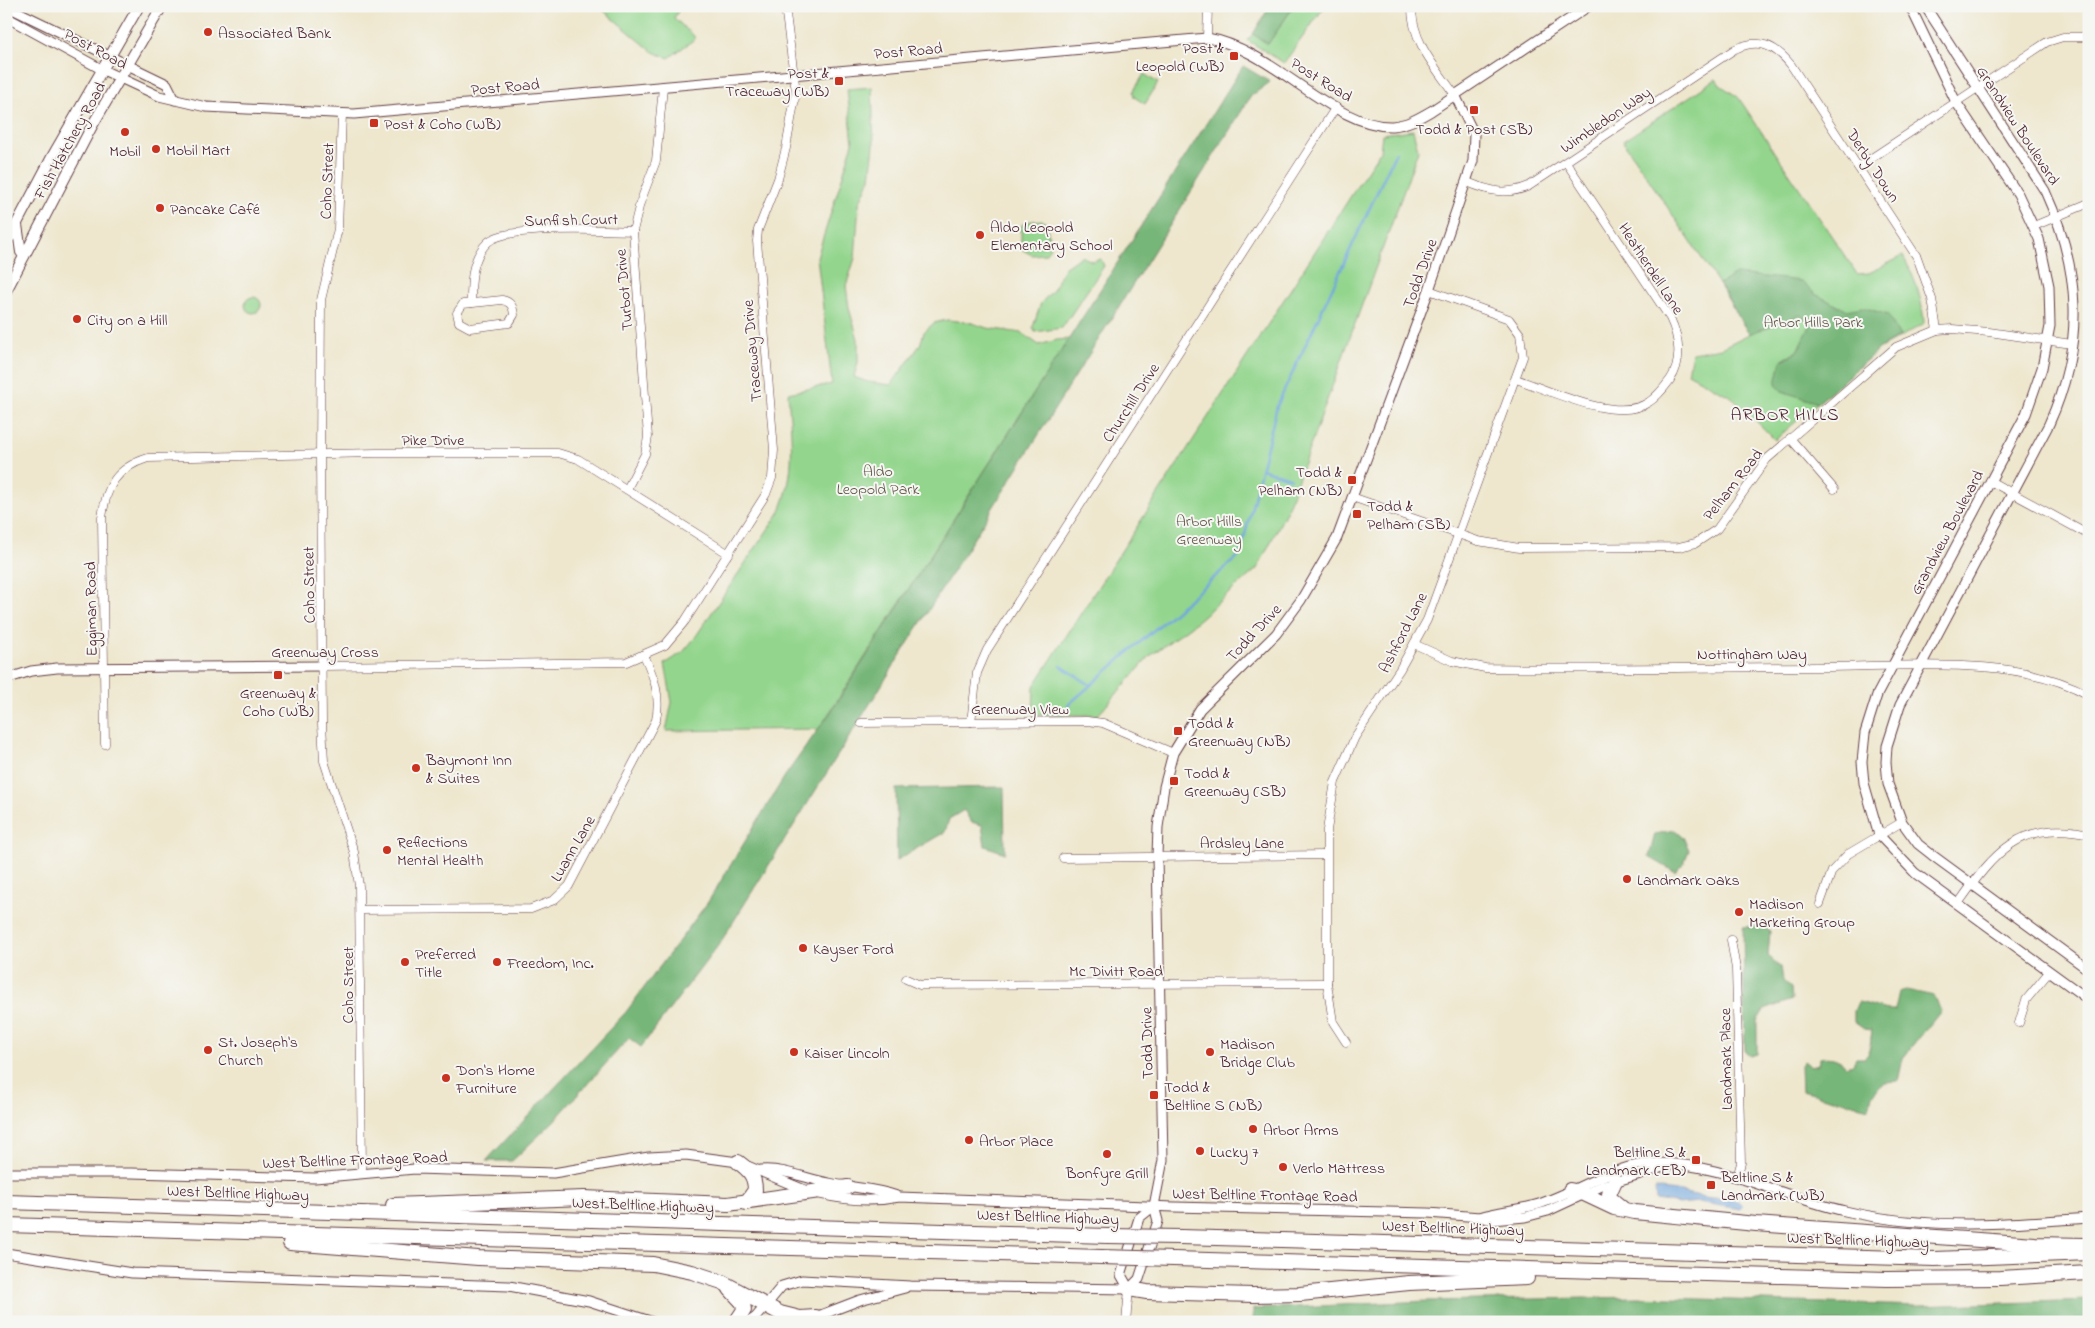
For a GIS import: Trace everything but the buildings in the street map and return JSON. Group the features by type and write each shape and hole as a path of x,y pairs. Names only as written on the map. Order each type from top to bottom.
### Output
{"highway":[{"path":"738,1162 748,1169 754,1179 755,1190 746,1203"},
{"path":"1615,1181 1609,1190 1610,1199 1625,1210"},
{"path":"264,1210 584,1198 708,1204 746,1203 848,1187"},
{"path":"1570,1190 1584,1194 1599,1203 1625,1210 1756,1224 2035,1244 2089,1245"},
{"name":"West Beltline Highway","path":"6,1202 1891,1258 2021,1257 2089,1253"},
{"path":"6,1225 157,1231 1942,1280 2089,1273"},
{"path":"157,1231 453,1256 653,1264 692,1272 722,1282 780,1313 810,1319"},
{"path":"1129,1289 1147,1292 1291,1294 1429,1282 1645,1273"},
{"path":"722,1282 743,1303 744,1310 736,1322"}],"main road":[{"name":"Fish Hatchery Road","path":"6,244 139,6"},
{"name":"Fish Hatchery Road","path":"6,291 92,126 162,6"},
{"path":"17,224 20,252 24,256"}],"street":[{"name":"Post Road","path":"6,6 167,84 175,100"},
{"name":"Traceway Drive","path":"644,655 665,645 685,621 766,494 772,478 774,450 757,241 758,230 778,179 786,148 796,92 785,6"},
{"path":"1206,38 1208,6"},
{"path":"1412,6 1413,24 1419,43 1455,95"},
{"name":"Post Road","path":"6,17 103,70 159,96 206,107 342,113 390,112 1206,38 1220,40 1247,51 1336,107 1361,120 1377,125 1392,126 1416,120 1589,6"},
{"name":"Grandview Boulevard","path":"1910,6 1956,102 2018,194 2034,226 2046,267 2049,286 2048,340 2035,392 1891,667 1869,717 1863,745 1864,783 1879,835 1915,873 2089,1000"},
{"name":"Grandview Boulevard","path":"1925,6 2032,167 2057,216 2069,261 2074,290 2075,313 2069,366 2057,405 1900,705 1887,746 1888,784 1902,822 1918,844 2089,970"},
{"path":"1858,167 2047,42 2064,37 2089,37"},
{"name":"Wimbledon Way","path":"1467,182 1498,192 1519,191 1566,162 1735,49 1752,44"},
{"name":"Derby Down","path":"1752,44 1767,45 1784,56 1917,257 1932,299 1937,330"},
{"name":"Turbot Drive","path":"627,489 645,454 648,437 633,231 640,203 656,161 662,87"},
{"name":"Todd Drive","path":"1129,1289 1139,1279 1158,1221 1154,1206 1163,1160 1157,856 1158,827 1164,787 1173,753 1200,709 1276,634 1301,600 1337,538 1473,161 1474,134 1455,95"},
{"name":"Churchill Drive","path":"971,722 977,673 987,650 1336,107"},
{"name":"Coho Street","path":"342,113 338,229 322,300 320,456 323,757 328,779 354,852 360,910 362,1173"},
{"name":"Heatherdell Lane","path":"1516,379 1584,403 1612,410 1648,403 1672,377 1677,365 1678,339 1670,318 1566,162"},
{"path":"2034,226 2089,203"},
{"name":"Sunfish Court","path":"471,303 471,281 476,259 488,242 495,237 536,231 633,231"},
{"name":"Ashford Lane","path":"1346,1042 1333,1022 1327,983 1326,855 1330,805 1344,760 1355,737 1414,644 1433,603 1516,379 1524,350 1523,341 1516,326 1500,314 1428,290"},
{"path":"508,301 513,306 514,315 509,323 466,327 459,322 457,313 463,304 471,303 508,301"},
{"name":"Pelham Road","path":"1352,497 1478,541 1519,548 1662,548 1696,543 1717,529 1762,466 1790,438 1896,347 1937,330 1965,329 2072,344"},
{"path":"1790,438 1834,489"},
{"name":"Pike Drive","path":"115,477 134,462 148,458 320,456 376,453 558,453 578,459 729,554"},
{"name":"Eggiman Road","path":"105,744 102,518 105,495 115,477"},
{"path":"1990,481 2089,536"},
{"name":"Nottingham Way","path":"1414,644 1452,661 1485,668 1920,666 2007,668 2056,680 2089,695"},
{"name":"Greenway Cross","path":"6,680 31,671 104,666 607,664 626,662 644,655"},
{"name":"Luann Lane","path":"360,910 531,909 544,905 562,894 579,870 656,720 658,697 656,682 644,655"},
{"name":"Greenway View","path":"861,723 1086,721 1103,723 1173,753"},
{"path":"1820,904 1832,871 1848,854 1902,822"},
{"path":"1958,904 1993,858 2006,847 2027,836 2052,830 2089,834"},
{"name":"Ardsley Lane","path":"1063,858 1326,855"},
{"name":"Landmark Place","path":"1731,940 1736,969 1738,1016 1741,1164 1737,1177"},
{"path":"2019,1023 2026,1000 2049,972"},
{"name":"Mc Divitt Road","path":"906,978 920,985 1327,983"},
{"name":"West Beltline Frontage Road","path":"6,1173 131,1173 315,1178 415,1169 553,1173 674,1155 706,1156 738,1162 810,1192 863,1200 884,1200 899,1197 1418,1213 1480,1217 1492,1220 1524,1217 1548,1211 1615,1181 1670,1165"},
{"name":"West Beltline Frontage Road","path":"1480,1217 1537,1204 1607,1174 1656,1163 1705,1168 1844,1211 1898,1220 1966,1224 2089,1218"},
{"name":"West Beltline Frontage Road","path":"761,1170 772,1169 848,1187 884,1192 899,1197"},
{"name":"Todd Drive","path":"1126,1322 1129,1289 1121,1275 1139,1218 1154,1206"},
{"path":"6,1253 96,1269 150,1274 509,1286 589,1301 653,1322"},
{"path":"749,1322 782,1286 802,1280 910,1286 1129,1289"},
{"path":"810,1319 860,1300 910,1286"}],"green space":[{"path":"598,6 677,6 679,10 674,18 696,38 669,58 653,52"},
{"path":"1270,6 1294,6 1268,44 1253,34"},
{"path":"1294,6 1325,6 1284,63 1247,40 1253,34 1268,44"},
{"path":"1243,66 1270,82 1251,96 720,943 641,1047 629,1038 553,1122 512,1161 486,1161 626,1012 708,902 785,776 832,710"},
{"path":"1144,74 1158,83 1145,104 1134,97 1133,92"},
{"name":"Arbor Hills Park","path":"1716,79 1720,85 1738,97 1857,274 1869,273 1903,256 1911,272 1922,305 1924,323 1922,325 1880,348 1775,440 1733,398 1688,373 1692,353 1721,348 1749,334 1719,284 1623,141"},
{"name":"Aldo Leopold Park","path":"872,87 874,146 870,178 859,204 855,258 846,286 849,308 858,339 858,362 854,377 868,382 891,385 920,345 924,332 934,323 947,320 969,322 987,328 1022,333 1039,345 1069,339 819,729 666,731 672,702 665,664 683,652 694,639 779,513 785,498 791,469 788,393 832,384 817,257 853,143 847,89"},
{"name":"Arbor Hills Greenway","path":"1413,130 1418,150 1407,182 1286,512 1257,569 1191,626 1150,656 1098,715 1033,715 1034,686 1380,151 1382,134"},
{"path":"1042,220 1047,224 1050,248 1045,254 1032,255 1021,249 1021,226 1025,222"},
{"path":"1081,256 1092,261 1101,259 1104,266 1062,328 1035,332 1033,327 1041,303 1054,289 1064,268"},
{"path":"1736,274 1802,281 1815,294 1846,310 1863,307 1888,315 1900,336 1880,348 1818,403 1782,391 1776,384 1781,361 1798,351 1811,324 1800,315 1749,334 1719,284"},
{"path":"253,297 261,305 253,313 245,305"},
{"path":"1004,787 1005,853 985,846 982,825 971,822 964,810 949,819 945,832 897,860 896,789"},
{"path":"1675,830 1683,837 1689,850 1684,863 1675,872 1649,857 1655,834"},
{"path":"1761,926 1770,931 1768,956 1781,967 1783,981 1791,988 1792,1000 1764,1010 1757,1021 1757,1054 1750,1056 1745,1052 1743,927"},
{"path":"1906,990 1934,996 1941,1011 1903,1058 1898,1081 1884,1082 1872,1095 1869,1108 1802,1091 1801,1065 1804,1061 1810,1066 1818,1064 1820,1058 1827,1057 1837,1059 1846,1066 1853,1064 1856,1058 1864,1058 1869,1054 1872,1030 1864,1029 1854,1022 1854,1011 1858,1002 1895,1010 1899,992"},
{"path":"1638,1297 1918,1306 2089,1300 2089,1322 1253,1322 1253,1309 1427,1301"}],"water":[{"path":"1655,1189 1710,1198 1730,1199 1743,1206 1740,1209 1699,1202 1679,1204 1656,1200"}],"waterway":[{"path":"1068,705 1240,555 1277,406 1396,152"},
{"path":"1262,469 1290,478"},
{"path":"1061,666 1089,684"}],"place":[{"name":"Associated Bank","path":"208,32"},
{"name":"Post & Leopold (WB)","path":"1234,56"},
{"name":"Post & Traceway (WB)","path":"839,81"},
{"name":"Todd & Post (SB)","path":"1474,110"},
{"name":"Post & Coho (WB)","path":"374,123"},
{"name":"Mobil","path":"125,132"},
{"name":"Mobil Mart","path":"156,149"},
{"name":"Pancake Café","path":"160,208"},
{"name":"Aldo Leopold Elementary School","path":"980,235"},
{"name":"City on a Hill","path":"77,319"},
{"name":"Todd & Pelham (NB)","path":"1352,480"},
{"name":"Todd & Pelham (SB)","path":"1357,514"},
{"name":"Greenway & Coho (WB)","path":"278,675"},
{"name":"Todd & Greenway (NB)","path":"1178,731"},
{"name":"Baymont Inn & Suites","path":"416,768"},
{"name":"Todd & Greenway (SB)","path":"1174,781"},
{"name":"Reflections Mental Health","path":"387,850"},
{"name":"Landmark Oaks","path":"1627,879"},
{"name":"Madison Marketing Group","path":"1739,912"},
{"name":"Kayser Ford","path":"803,948"},
{"name":"Preferred Title","path":"405,962"},
{"name":"Freedom, Inc.","path":"497,962"},
{"name":"St. Joseph's Church","path":"208,1050"},
{"name":"Kaiser Lincoln","path":"794,1052"},
{"name":"Madison Bridge Club","path":"1210,1052"},
{"name":"Don's Home Furniture","path":"446,1078"},
{"name":"Todd & Beltline S (NB)","path":"1154,1095"},
{"name":"Arbor Arms","path":"1253,1129"},
{"name":"Arbor Place","path":"969,1140"},
{"name":"Lucky 7","path":"1200,1151"},
{"name":"Bonfyre Grill","path":"1107,1154"},
{"name":"Beltline S & Landmark (EB)","path":"1696,1160"},
{"name":"Verlo Mattress","path":"1283,1167"},
{"name":"Beltline S & Landmark (WB)","path":"1711,1185"}],"district":[{"name":"ARBOR HILLS","path":"1785,414"}]}
